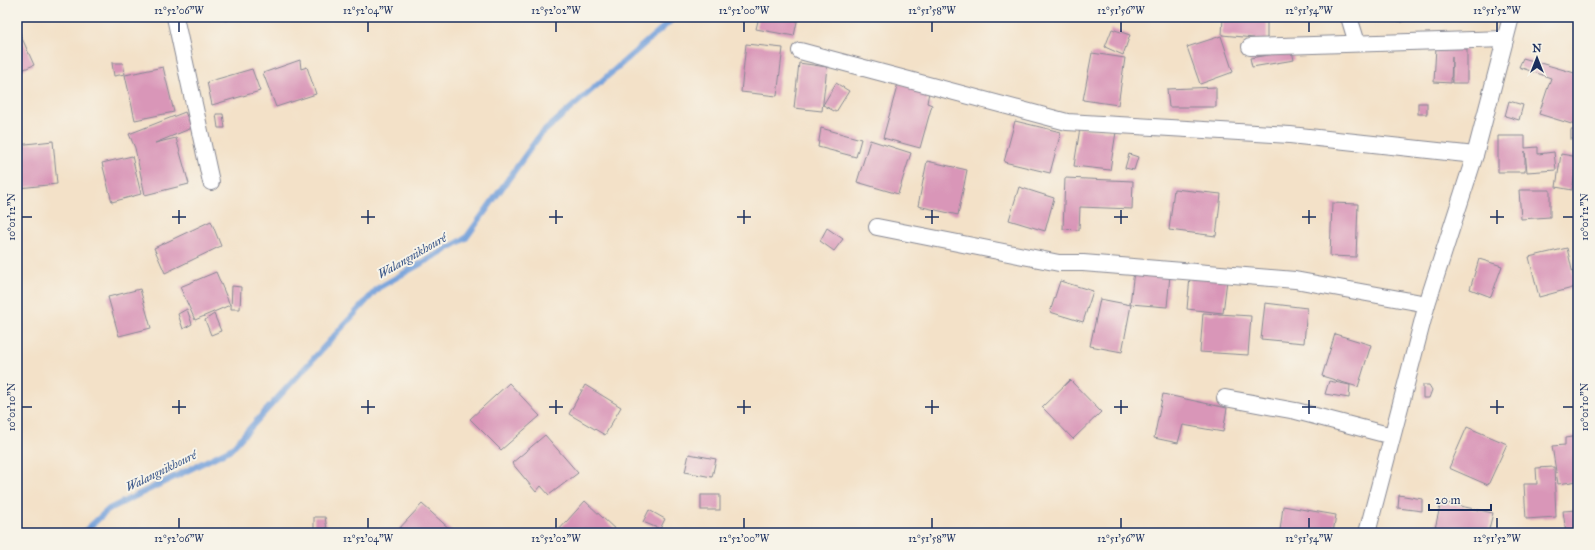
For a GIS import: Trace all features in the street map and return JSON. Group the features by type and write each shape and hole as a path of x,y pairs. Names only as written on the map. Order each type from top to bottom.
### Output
{"street":[{"path":"175,17 210,182"},
{"path":"1350,17 1357,43"},
{"path":"1367,533 1427,304 1475,155 1511,17"},
{"path":"1250,47 1505,39"},
{"path":"800,51 1067,122 1290,134 1475,155"},
{"path":"877,227 1059,263 1083,263 1295,280 1427,304"},
{"path":"1225,398 1296,411 1392,436"}],"building":[{"path":"224,17 237,17 237,18 225,20"},
{"path":"759,17 798,17 794,36 756,29"},
{"path":"1223,17 1256,17 1256,20 1267,20 1267,40 1254,40 1254,38 1222,35"},
{"path":"1371,17 1404,17 1403,22"},
{"path":"17,24 21,35 17,37"},
{"path":"1112,29 1130,35 1123,55 1105,47"},
{"path":"21,36 34,65 17,72 17,38"},
{"path":"1221,36 1233,72 1200,84 1187,47"},
{"path":"746,44 783,48 777,96 741,92"},
{"path":"1436,47 1467,49 1467,83 1452,83 1452,56 1451,83 1434,82"},
{"path":"1292,51 1294,60 1252,67 1250,58"},
{"path":"1092,53 1125,58 1118,105 1083,100"},
{"path":"1523,58 1578,74 1578,126 1539,114 1551,78 1519,67"},
{"path":"300,60 301,69 307,67 316,94 276,107 263,73"},
{"path":"112,63 123,63 125,74 114,76"},
{"path":"799,63 827,67 822,111 794,108"},
{"path":"163,67 174,112 135,120 125,75"},
{"path":"252,69 260,91 212,105 207,82"},
{"path":"836,83 849,91 836,112 823,105"},
{"path":"898,83 929,92 927,103 932,105 920,148 883,138"},
{"path":"1216,87 1216,107 1169,107 1167,89"},
{"path":"1509,101 1523,105 1519,120 1505,116"},
{"path":"1418,103 1427,103 1427,114 1418,114"},
{"path":"185,112 192,128 155,143 176,138 189,184 145,195 135,148 129,134"},
{"path":"216,114 223,114 225,128 218,128"},
{"path":"1015,121 1061,132 1050,173 1004,162"},
{"path":"821,128 861,139 856,157 818,147"},
{"path":"1080,128 1116,132 1110,170 1074,166"},
{"path":"1571,130 1578,130 1578,139 1571,139"},
{"path":"1498,136 1525,136 1525,148 1538,147 1538,154 1554,152 1556,170 1527,172 1525,151 1525,172 1498,172"},
{"path":"870,140 911,153 898,194 857,182"},
{"path":"53,141 57,184 19,188 17,145"},
{"path":"1129,154 1138,157 1134,170 1125,168"},
{"path":"1561,154 1578,157 1572,190 1556,187"},
{"path":"132,156 141,194 112,202 102,163"},
{"path":"927,161 967,170 958,215 918,206"},
{"path":"1065,178 1133,181 1132,209 1080,207 1079,230 1063,229"},
{"path":"1019,187 1054,198 1045,231 1009,220"},
{"path":"1174,189 1221,194 1216,236 1169,230"},
{"path":"1519,190 1550,190 1550,217 1521,219"},
{"path":"1332,203 1358,204 1356,257 1330,256"},
{"path":"211,221 221,246 165,273 154,248"},
{"path":"827,228 843,239 834,251 820,241"},
{"path":"1567,248 1576,287 1539,297 1529,257"},
{"path":"1479,259 1502,266 1491,297 1470,289"},
{"path":"1134,271 1170,275 1167,307 1130,304"},
{"path":"216,272 230,305 195,320 180,287"},
{"path":"1190,277 1227,280 1223,313 1187,309"},
{"path":"1060,281 1093,291 1083,322 1050,312"},
{"path":"232,286 241,287 240,309 231,309"},
{"path":"140,289 151,328 119,336 108,297"},
{"path":"1100,299 1131,305 1122,352 1090,346"},
{"path":"1265,303 1307,308 1304,343 1261,339"},
{"path":"187,309 192,324 183,329 178,314"},
{"path":"1203,313 1251,316 1248,355 1200,352"},
{"path":"214,314 221,331 211,335 205,320"},
{"path":"1335,334 1371,345 1358,387 1322,376"},
{"path":"1070,380 1101,412 1073,439 1042,407"},
{"path":"1329,381 1350,385 1349,398 1325,394"},
{"path":"509,383 540,416 501,450 470,419"},
{"path":"585,385 621,407 605,435 569,414"},
{"path":"1423,385 1429,385 1432,390 1429,398 1423,398"},
{"path":"1163,394 1227,408 1223,432 1183,425 1178,443 1154,438"},
{"path":"1467,427 1507,444 1488,485 1449,468"},
{"path":"545,435 578,473 549,495 541,486 536,492 512,463"},
{"path":"1578,436 1578,481 1558,484 1552,446 1565,445 1565,438"},
{"path":"689,454 716,459 712,477 685,472"},
{"path":"1554,467 1556,517 1526,519 1524,484 1537,484 1536,468"},
{"path":"701,495 720,495 720,510 701,510"},
{"path":"1399,495 1422,499 1422,511 1398,508"},
{"path":"585,501 619,533 560,533 558,531"},
{"path":"1441,502 1493,513 1488,533 1434,533"},
{"path":"422,504 452,531 450,533 400,533 397,531"},
{"path":"1283,506 1336,515 1333,533 1290,533 1280,531"},
{"path":"649,510 665,519 660,529 643,522"},
{"path":"1578,510 1578,533 1566,533 1563,511"},
{"path":"314,517 325,517 327,529 314,531"}],"waterway":[{"name":"Walangnikhouré","path":"83,533 109,509 231,449 378,288 466,238 540,135 675,17"}]}
